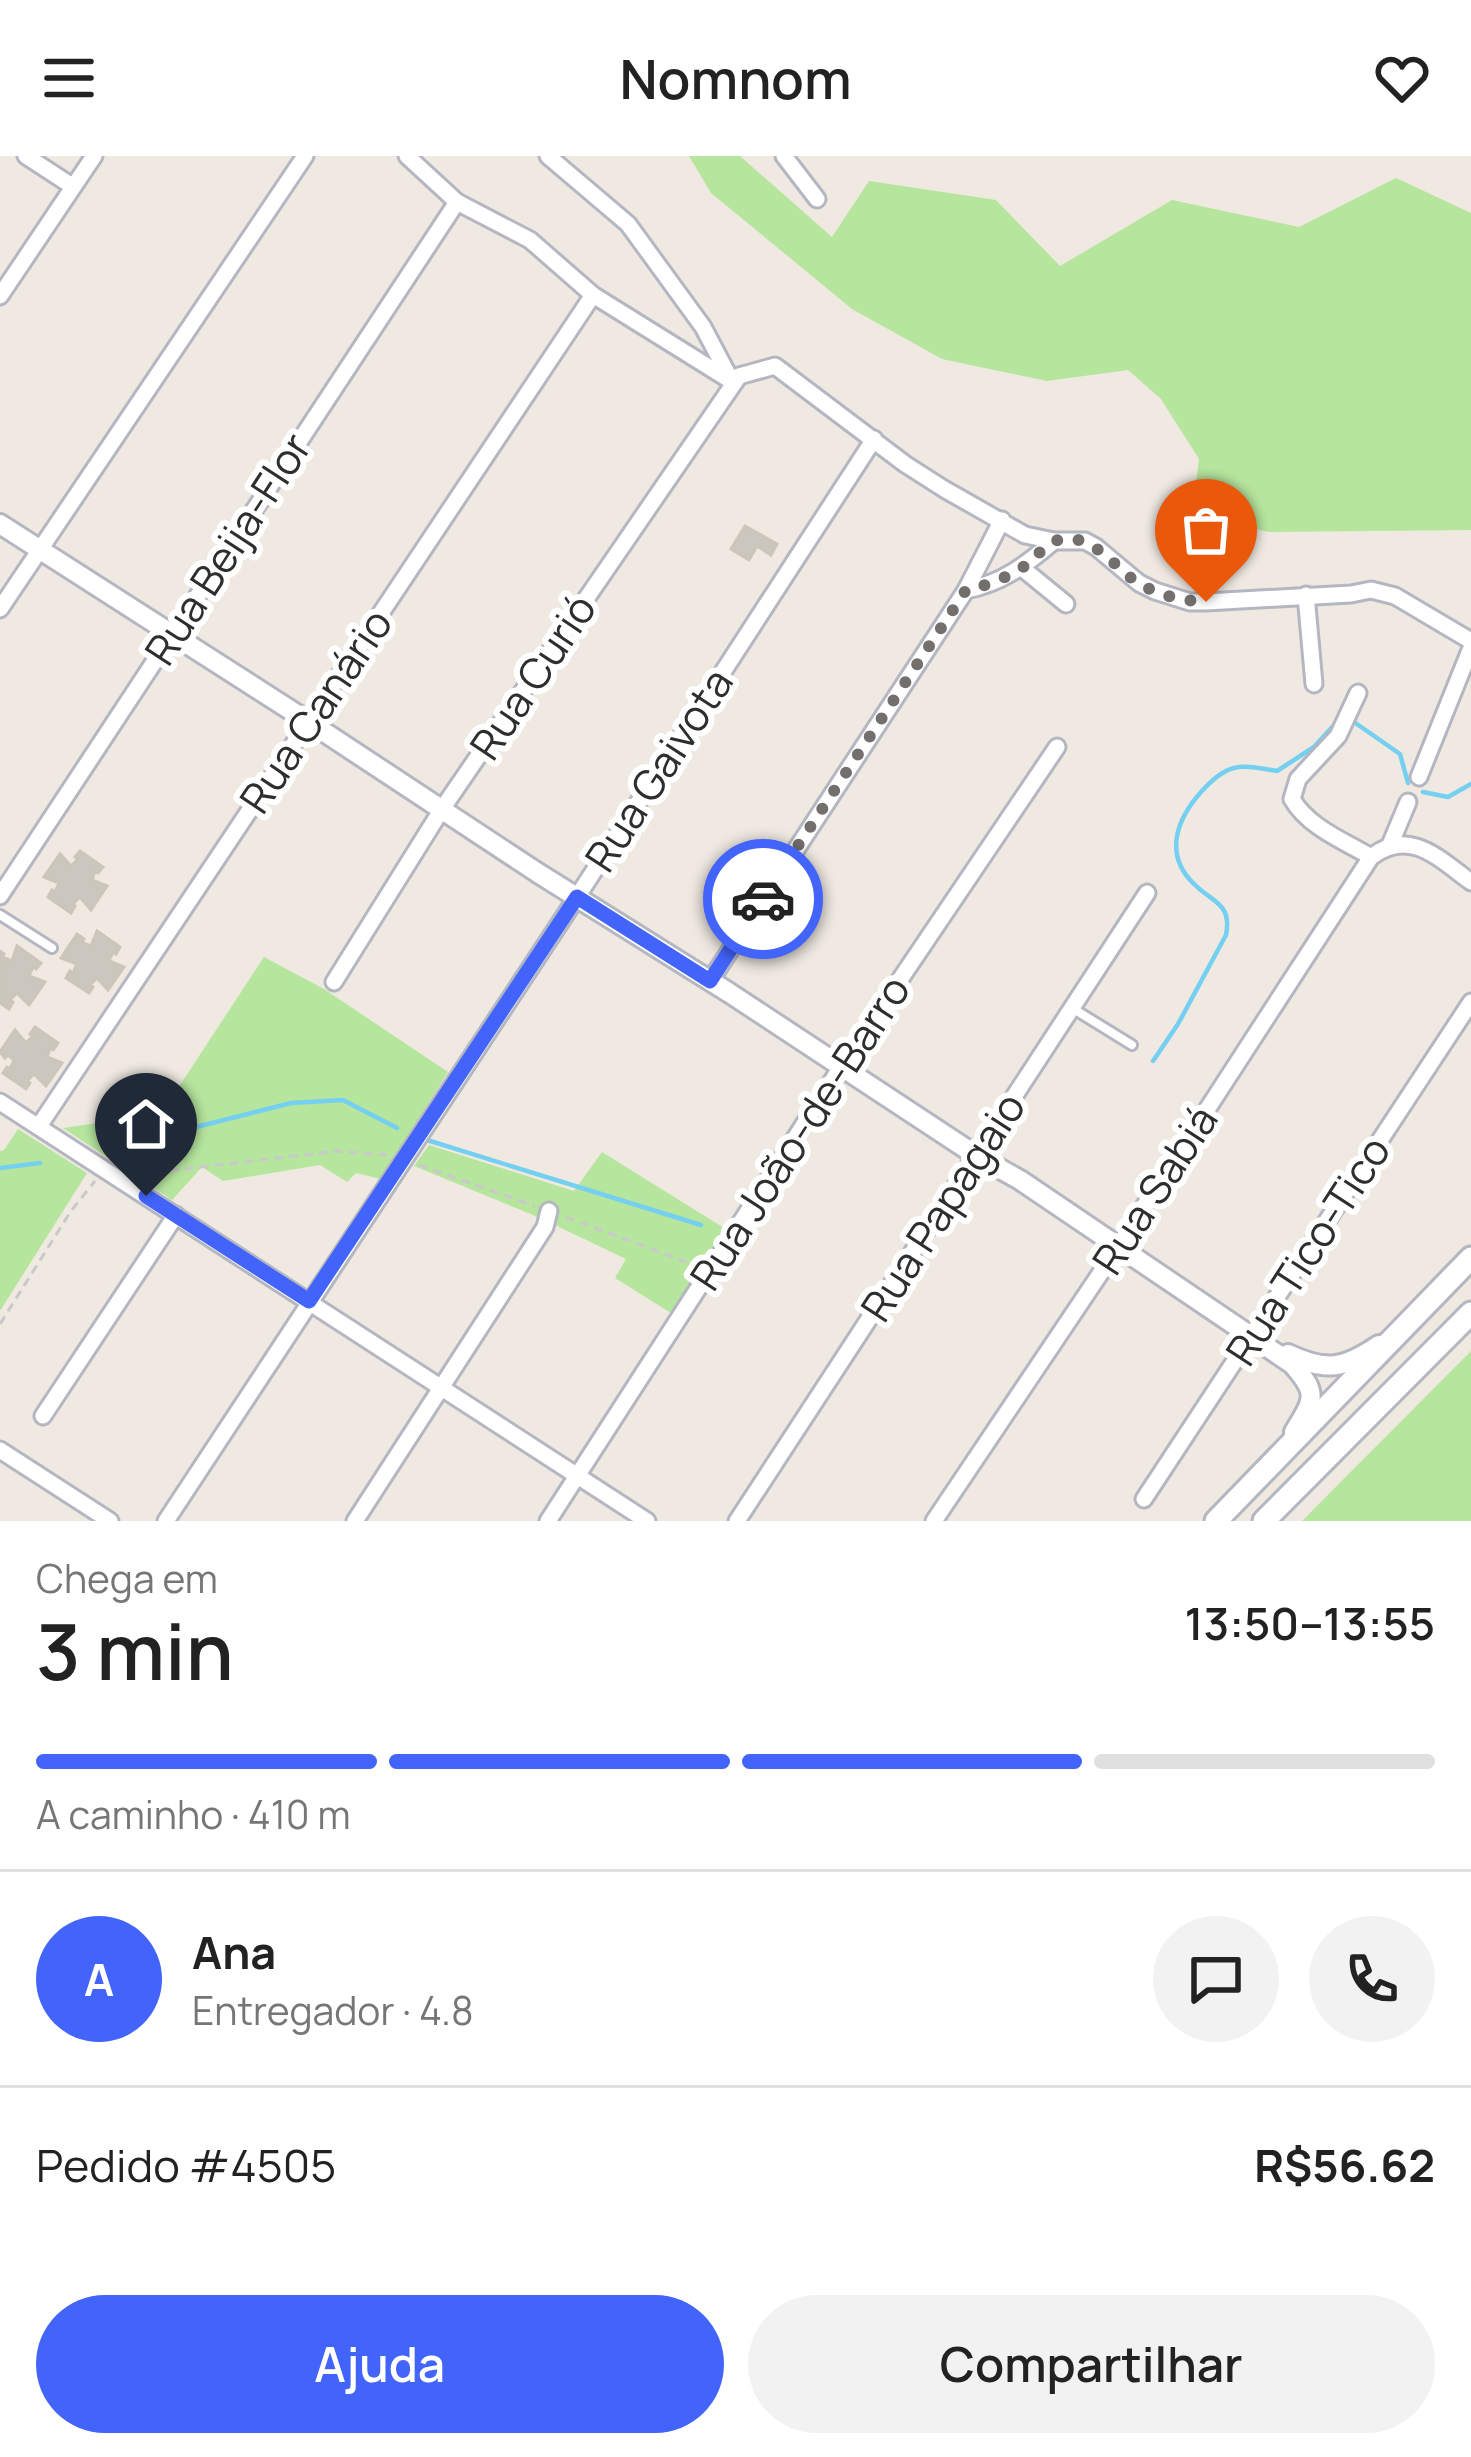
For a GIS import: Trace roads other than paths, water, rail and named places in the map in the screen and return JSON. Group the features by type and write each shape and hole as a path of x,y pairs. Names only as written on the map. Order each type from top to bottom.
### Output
{"main road":[{"path":"1216,1521 1471,1258"},
{"path":"1264,1521 1471,1313"}],"street":[{"path":"26,156 72,186"},
{"path":"0,296 94,156"},
{"path":"0,609 304,156"},
{"path":"407,156 457,202 530,240 592,295 735,379 775,366 925,477 1025,535 1085,542 1139,584 1190,602 1371,590 1395,596 1471,645 1419,777"},
{"path":"548,156 628,224 735,379"},
{"path":"784,156 817,199"},
{"name":"Rua Beija-Flor","path":"0,896 457,202"},
{"name":"Rua Canário","path":"39,1126 592,295"},
{"name":"Rua Curió","path":"334,982 442,809 735,379"},
{"name":"Rua Gaivota","path":"166,1521 874,439"},
{"path":"710,981 966,590 1002,520"},
{"path":"0,524 1020,1180 1292,1364 1310,1384 1312,1394 1309,1408 1280,1457"},
{"path":"966,590 1022,568 1054,541"},
{"path":"1022,568 1066,604"},
{"path":"1306,595 1314,684"},
{"path":"1358,693 1338,736 1298,779 1292,800 1299,812 1371,857 1390,845 1414,845 1471,882"},
{"name":"Rua João-de-Barro","path":"548,1521 841,1067 1057,747"},
{"path":"1390,845 1408,802"},
{"name":"Rua Sabiá","path":"941,1518 1371,857"},
{"name":"Rua Papagaio","path":"737,1521 1147,893"},
{"name":"Rua Tico-Tico","path":"1144,1499 1471,1002"},
{"path":"0,1102 647,1521"},
{"path":"43,1416 176,1215"},
{"path":"355,1521 547,1219"},
{"path":"1251,1336 1320,1367 1354,1360 1398,1331"},
{"path":"0,1450 110,1521"}],"lane":[{"path":"0,915 52,949"},
{"path":"1072,1008 1132,1045"}],"waterway":[{"path":"1354,722 1400,754 1408,783"},
{"path":"1153,1061 1226,935 1224,910 1194,884 1179,861 1177,837 1185,814 1219,775 1244,767 1277,771 1314,747 1334,725"},
{"path":"1423,792 1448,797 1471,784"},
{"path":"105,1150 291,1103 343,1100 397,1128"},
{"path":"427,1140 701,1225"},
{"path":"0,1168 40,1163"}]}
